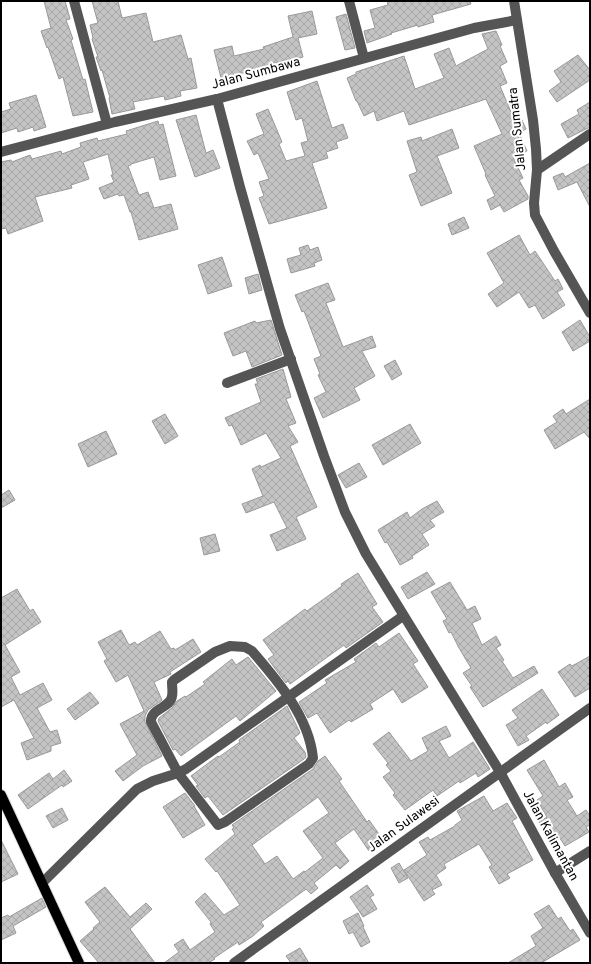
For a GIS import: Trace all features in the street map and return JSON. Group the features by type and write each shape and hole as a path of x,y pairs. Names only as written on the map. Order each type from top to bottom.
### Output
{"main road":[{"path":"1,795 80,963"}],"street":[{"path":"74,1 107,124"},
{"path":"349,1 364,58"},
{"name":"Jalan Sumatra","path":"514,1 532,120 537,170 534,203 535,215 590,313"},
{"name":"Jalan Sumbawa","path":"1,152 107,124 217,98 474,28 517,20"},
{"name":"Jalan Kalimantan","path":"217,98 246,209 280,329 345,512 366,554 500,772 555,874 590,933"},
{"path":"537,170 590,134"},
{"path":"227,383 291,359"},
{"path":"42,882 137,789 152,781 178,773 403,616"},
{"path":"230,646 245,647 252,651 288,697 308,734 313,758 309,764 225,822 218,825 178,773 152,722 151,719 154,713 170,700 172,696 172,682 174,680 215,652 230,646"},
{"name":"Jalan Sulawesi","path":"234,963 590,708"},
{"path":"555,874 590,851"}],"building":[{"path":"44,1 65,1 70,19 66,20 73,39 71,40 83,80 85,79 93,112 73,116 63,77 59,79 41,31 51,28"},
{"path":"92,1 118,1 122,18 146,13 153,42 181,35 188,59 191,58 197,88 180,91 181,96 165,100 164,96 133,102 135,109 112,114 110,98 102,70 101,71 96,57 98,57 92,39 90,25 98,23"},
{"path":"387,1 470,1 471,4 432,15 434,22 391,33 392,34 367,43 364,31 375,28 370,10 388,5"},
{"path":"312,11 317,34 298,38 303,57 290,61 289,59 265,66 266,68 238,74 239,78 222,82 214,50 232,46 234,56 264,49 263,47 293,37 288,16"},
{"path":"346,14 355,48 345,50 336,17"},
{"path":"496,31 502,45 500,46 507,62 500,66 507,83 500,86 514,119 520,116 526,129 519,133 527,151 513,157 523,178 519,180 528,196 528,199 504,212 500,205 491,210 487,200 495,196 474,146 502,134 486,99 409,125 404,111 377,121 374,111 364,116 347,78 356,74 356,72 404,56 415,89 444,78 434,54 449,48 456,66 488,49 482,34"},
{"path":"578,55 590,70 590,80 557,102 549,91 561,82 554,71"},
{"path":"317,81 332,128 343,124 348,138 336,142 338,148 326,152 328,158 312,163 327,208 269,224 259,198 264,196 259,182 269,179 258,153 254,155 247,141 264,134 256,114 268,109 282,142 279,144 286,161 305,156 301,143 308,141 302,118 296,120 287,92"},
{"path":"36,95 46,127 34,131 33,127 18,132 17,128 1,133 1,112 11,109 9,103"},
{"path":"590,102 590,128 568,138 561,124 579,114 577,110"},
{"path":"196,115 206,153 213,150 220,168 195,177 176,120"},
{"path":"158,121 159,125 163,124 176,176 160,180 154,157 128,166 139,195 148,192 154,208 171,204 178,229 139,240 131,212 124,195 119,196 118,194 104,199 99,188 114,182 111,175 113,175 108,154 83,162 89,179 71,185 72,188 35,197 43,221 8,234 6,228 1,229 1,162 11,160 12,162 30,155 32,159 61,151 62,154 81,147 80,143 97,138 98,141 127,134 126,131"},
{"path":"452,129 459,148 437,156 452,193 421,206 409,175 417,172 407,141 421,137 422,141"},
{"path":"590,163 590,207 577,182 558,190 553,177 563,173 565,177"},
{"path":"464,217 469,228 452,235 448,224"},
{"path":"519,235 530,255 535,251 555,281 558,279 563,289 557,292 565,305 543,319 535,305 529,308 519,292 497,307 488,294 504,283 487,253"},
{"path":"308,245 310,250 318,247 322,260 314,263 315,266 291,273 287,259 301,255 299,248"},
{"path":"222,257 232,286 208,294 198,265"},
{"path":"258,274 262,290 249,294 245,278"},
{"path":"328,283 335,300 326,303 343,347 372,336 376,347 362,351 375,376 354,388 360,400 323,418 314,398 326,392 318,375 320,374 314,359 321,356 304,311 302,312 295,295"},
{"path":"271,320 282,355 252,367 246,351 233,356 224,333 255,321 256,323"},
{"path":"580,320 590,337 590,341 573,351 562,332"},
{"path":"395,360 402,374 392,380 384,366"},
{"path":"283,369 291,397 286,399 296,423 288,426 298,442 290,446 317,507 296,517 306,539 277,551 270,535 287,528 274,502 246,513 242,504 263,496 252,469 260,465 261,467 281,458 266,433 241,445 232,425 229,426 225,418 261,402 255,384 258,384 256,379"},
{"path":"590,399 590,439 584,432 555,449 544,430 557,422 553,416 563,409 566,414"},
{"path":"165,414 178,436 165,444 152,421"},
{"path":"410,424 421,443 383,465 372,445"},
{"path":"106,431 117,454 88,467 78,444"},
{"path":"359,463 367,477 346,488 338,475"},
{"path":"9,490 15,500 1,508 1,495"},
{"path":"437,501 444,512 430,520 435,526 422,534 429,545 412,556 413,558 400,565 387,542 385,543 378,530 407,512 410,518 422,509"},
{"path":"215,534 220,551 204,555 200,538"},
{"path":"427,572 435,584 408,599 401,587"},
{"path":"358,573 377,604 372,607 383,622 346,648 344,645 290,684 288,681 286,683 268,659 274,655 263,640 305,609 307,611 342,586 341,584"},
{"path":"450,582 467,610 475,606 481,619 472,623 482,645 496,636 501,645 496,648 513,678 534,666 538,673 483,707 463,673 471,668 451,632 449,633 443,621 447,619 431,592"},
{"path":"17,589 30,611 33,609 41,622 5,645 20,672 11,677 20,695 43,683 52,700 37,708 50,732 57,730 61,743 51,746 51,751 27,760 21,743 34,738 14,700 1,707 1,598"},
{"path":"121,630 129,645 135,642 137,645 160,631 171,649 174,648 175,650 193,639 201,652 170,672 171,674 154,682 162,700 148,710 145,716 145,722 162,756 143,766 123,781 115,771 137,755 120,724 144,711 128,675 116,682 104,661 107,659 98,642"},
{"path":"399,633 418,661 413,664 428,687 402,703 393,689 370,704 373,709 351,722 349,720 330,733 317,713 308,718 299,702 327,683 325,680 356,662 354,659 376,643 379,647"},
{"path":"590,656 590,688 575,697 558,672 570,664 572,666"},
{"path":"248,657 276,691 240,721 236,716 181,756 175,749 173,750 158,721 159,718 172,708 177,701 185,696 186,697 205,684 203,682 232,659 236,665"},
{"path":"542,689 559,715 526,736 529,740 518,746 506,725 518,718 512,710"},
{"path":"90,692 99,703 75,720 67,709"},
{"path":"287,706 300,733 294,738 305,752 306,757 223,815 208,796 205,798 191,776 240,742 239,740"},
{"path":"446,726 451,736 439,741 449,758 473,742 490,769 478,777 476,773 460,783 459,781 437,796 433,790 405,810 393,795 395,793 383,777 391,771 386,765 388,763 373,744 389,732 411,761 428,751 422,738"},
{"path":"325,756 342,779 339,781 367,822 369,820 384,841 369,851 354,829 335,843 349,861 340,869 336,865 314,883 318,888 311,894 306,889 261,922 264,926 253,936 239,945 238,942 208,963 164,963 179,952 174,945 183,939 190,950 215,932 210,924 211,922 195,902 205,893 224,915 240,905 217,871 216,872 205,859 235,834 232,829 234,828 232,825 313,769 318,761","holes":["318,797 329,813 303,831 323,858 293,879 277,856 265,864 252,845"]},
{"path":"544,760 559,787 565,783 573,797 567,800 577,816 586,810 590,816 590,825 586,827 589,832 565,846 556,832 549,837 539,822 547,817 537,800 543,796 527,770"},
{"path":"64,770 72,781 63,787 62,785 28,809 18,795 49,773 53,779"},
{"path":"185,793 195,806 205,825 183,838 163,807"},
{"path":"484,796 493,811 507,803 517,818 512,821 533,860 507,874 510,878 499,884 489,867 492,865 479,844 444,864 446,868 436,875 442,885 432,890 435,894 424,901 404,870 427,855 419,842 428,837 430,840 455,826 462,820 457,811"},
{"path":"62,808 68,820 53,828 46,816"},
{"path":"1,840 18,874 1,882"},
{"path":"399,863 408,878 399,883 391,868"},
{"path":"367,885 374,895 370,897 377,909 363,917 350,897"},
{"path":"105,887 130,917 146,903 152,909 130,929 155,963 99,963 80,941 100,922 85,902"},
{"path":"42,898 46,907 13,926 16,933 1,940 1,918 8,915 9,917"},
{"path":"549,905 558,919 561,917 570,931 573,929 580,940 541,963 508,963 536,946 531,936 543,928 534,914"},
{"path":"358,913 370,942 361,947 353,932 349,934 343,921"},
{"path":"300,948 309,963 291,963 286,956"}]}
